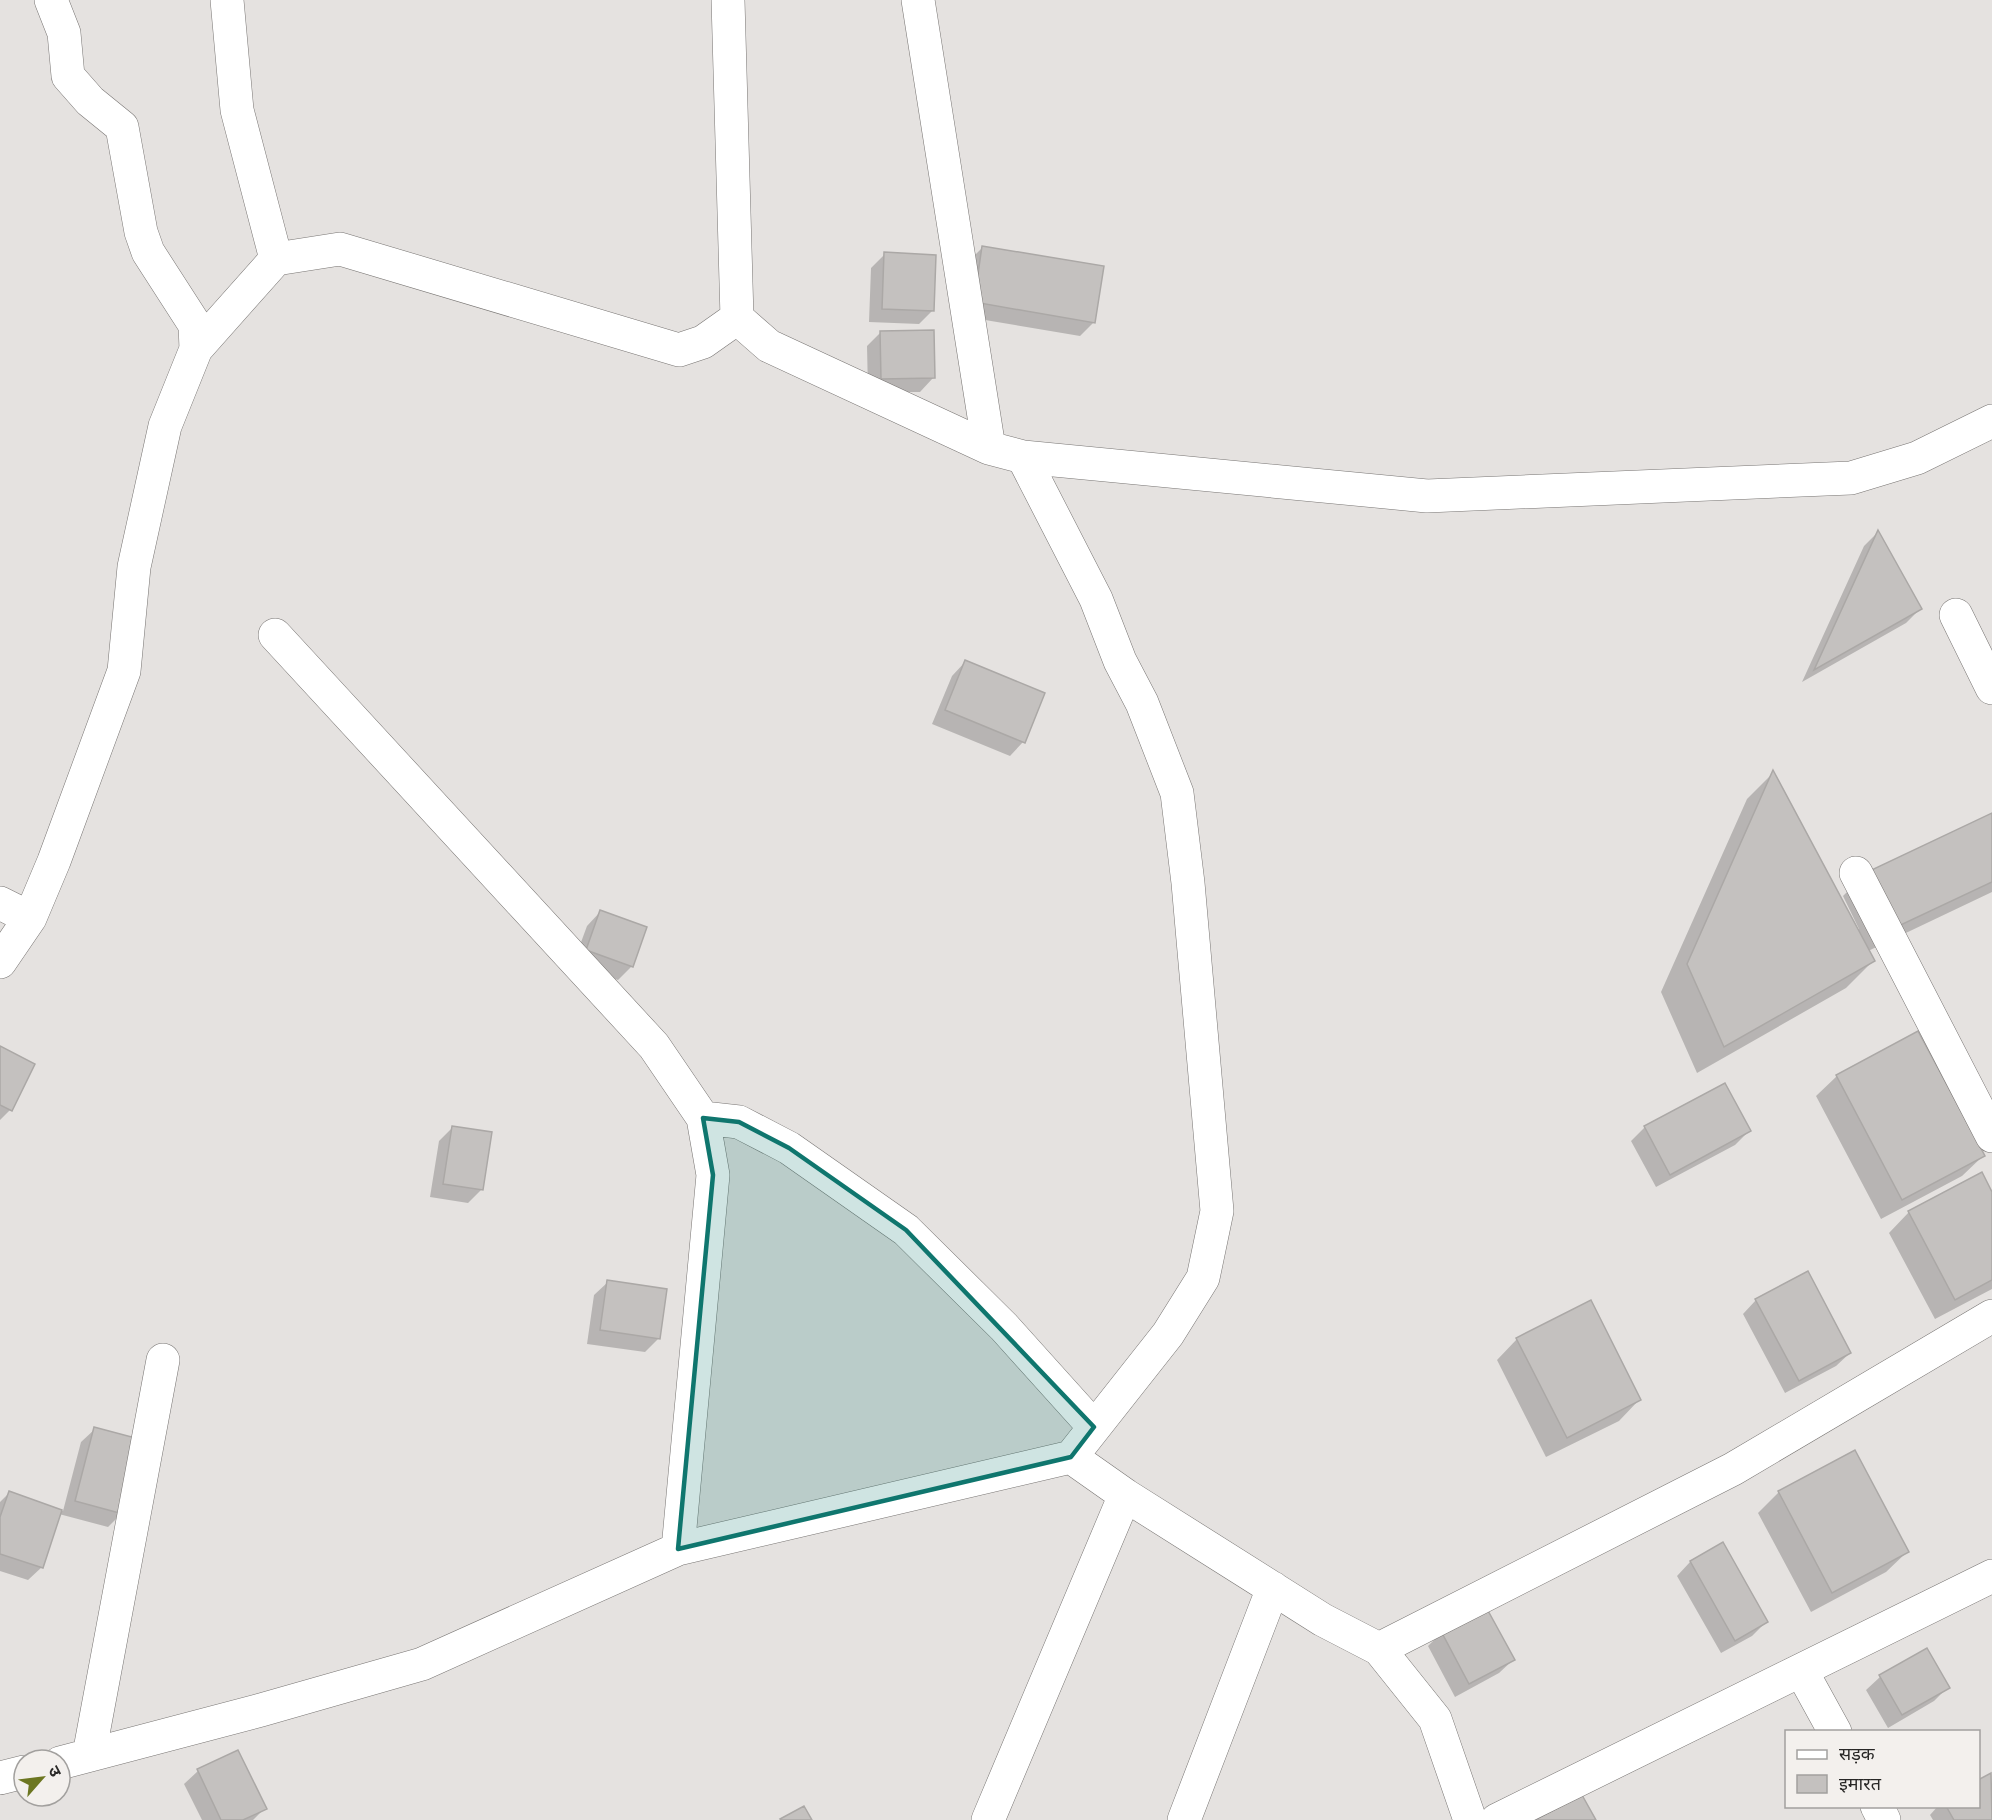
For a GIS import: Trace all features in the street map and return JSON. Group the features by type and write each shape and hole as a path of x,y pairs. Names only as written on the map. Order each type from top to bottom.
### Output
{"street":[{"path":"51,0 64,33 68,76 90,102 122,127 141,232 148,252 195,325 196,349"},
{"path":"227,0 237,110 276,259"},
{"path":"728,0 737,318 769,346 989,448 1023,458 1427,496 1851,478 1917,458 1992,422"},
{"path":"918,0 989,448"},
{"path":"0,962 30,918 54,861 124,671 134,567 165,426 196,349 276,259 340,249 679,350 704,342 737,318"},
{"path":"163,1360 74,1759 422,1664 678,1549 1071,1457 1168,1334 1203,1278 1216,1211 1188,883 1177,793 1142,703 1120,661 1096,599 1023,458"},
{"path":"1956,615 1992,687"},
{"path":"275,635 654,1046 703,1118 713,1175 678,1549"},
{"path":"1856,873 1992,1136"},
{"path":"0,903 30,918"},
{"path":"703,1118 739,1122 789,1148 906,1230 1004,1327 1095,1426"},
{"path":"1379,1649 1733,1469 1992,1316"},
{"path":"1071,1457 1125,1495 1323,1620 1379,1649 1435,1719 1470,1820"},
{"path":"988,1820 1125,1495"},
{"path":"1497,1820 1802,1672 1992,1576"},
{"path":"1184,1820 1273,1588"},
{"path":"1802,1672 1834,1730"}],"highlighted area":[{"path":"703,1118 739,1122 789,1148 906,1230 1094,1427 1071,1457 678,1549 713,1175"}],"building":[{"path":"982,246 1104,266 1095,323 974,302"},
{"path":"884,252 936,255 934,311 882,309"},
{"path":"934,330 935,378 881,379 880,331"},
{"path":"1878,530 1922,609 1814,670"},
{"path":"965,660 1045,693 1025,743 945,710"},
{"path":"1773,770 1875,961 1724,1047 1687,964"},
{"path":"1992,813 1992,882 1890,930 1863,874"},
{"path":"600,910 647,927 633,967 586,950"},
{"path":"1918,1031 1985,1156 1902,1200 1836,1075"},
{"path":"0,1046 35,1064 12,1111 0,1105"},
{"path":"1725,1083 1751,1131 1670,1175 1644,1126"},
{"path":"452,1126 492,1132 483,1190 443,1184"},
{"path":"1982,1172 1992,1192 1992,1280 1955,1300 1908,1211"},
{"path":"1808,1271 1851,1353 1799,1381 1755,1299"},
{"path":"607,1280 667,1289 660,1339 600,1330"},
{"path":"1591,1300 1641,1400 1567,1438 1516,1338"},
{"path":"94,1427 143,1440 123,1514 75,1501"},
{"path":"1855,1450 1909,1552 1832,1593 1778,1491"},
{"path":"9,1491 62,1510 43,1568 0,1554 0,1517"},
{"path":"1723,1542 1768,1622 1735,1641 1690,1561"},
{"path":"1486,1607 1515,1660 1469,1684 1441,1631"},
{"path":"1927,1648 1950,1688 1902,1715 1879,1675"},
{"path":"238,1750 267,1809 243,1820 221,1820 197,1769"},
{"path":"1991,1773 1992,1820 1954,1820 1947,1808 1980,1808 1980,1779"},
{"path":"1582,1795 1596,1820 1535,1820"},
{"path":"804,1806 812,1820 780,1819"}]}
